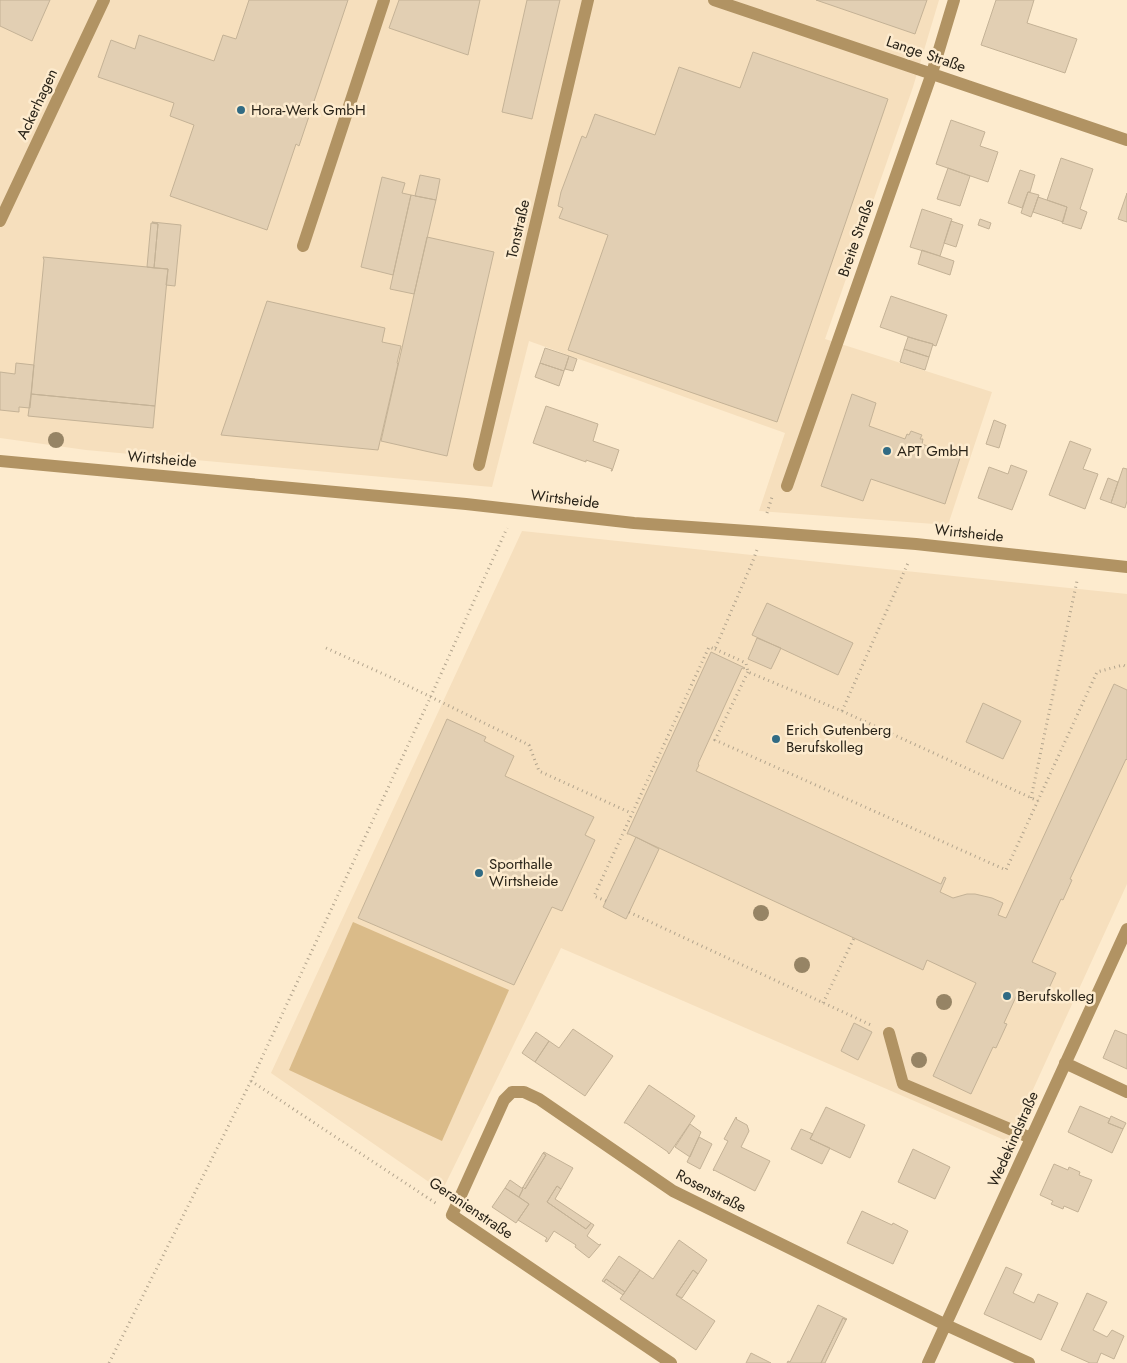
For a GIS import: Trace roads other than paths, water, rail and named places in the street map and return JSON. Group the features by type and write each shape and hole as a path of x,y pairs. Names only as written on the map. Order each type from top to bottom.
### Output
{"street":[{"name":"Ackerhagen","path":"0,221 104,0"},
{"path":"303,246 384,0"},
{"name":"Tonstraße","path":"479,464 588,0"},
{"name":"Lange Straße","path":"714,0 1127,140"},
{"name":"Breite Straße","path":"787,486 932,73 954,0"},
{"name":"Wirtsheide","path":"0,461 516,509 634,524 916,544 1127,567"},
{"name":"Wedekindstraße","path":"928,1363 1127,929"},
{"path":"889,1033 903,1084 1031,1138"},
{"path":"1065,1063 1127,1092"},
{"name":"Rosenstraße","path":"452,1214 504,1100 512,1092 524,1092 539,1099 673,1191 946,1325 1029,1363"},
{"name":"Geranienstraße","path":"452,1214 671,1363"}],"place":[{"name":"Hora-Werk GmbH","path":"241,110"},
{"name":"APT GmbH","path":"887,451"},
{"name":"Erich Gutenberg Berufskolleg","path":"776,739"},
{"name":"Sporthalle Wirtsheide","path":"479,873"},
{"name":"Berufskolleg","path":"1007,996"}]}
